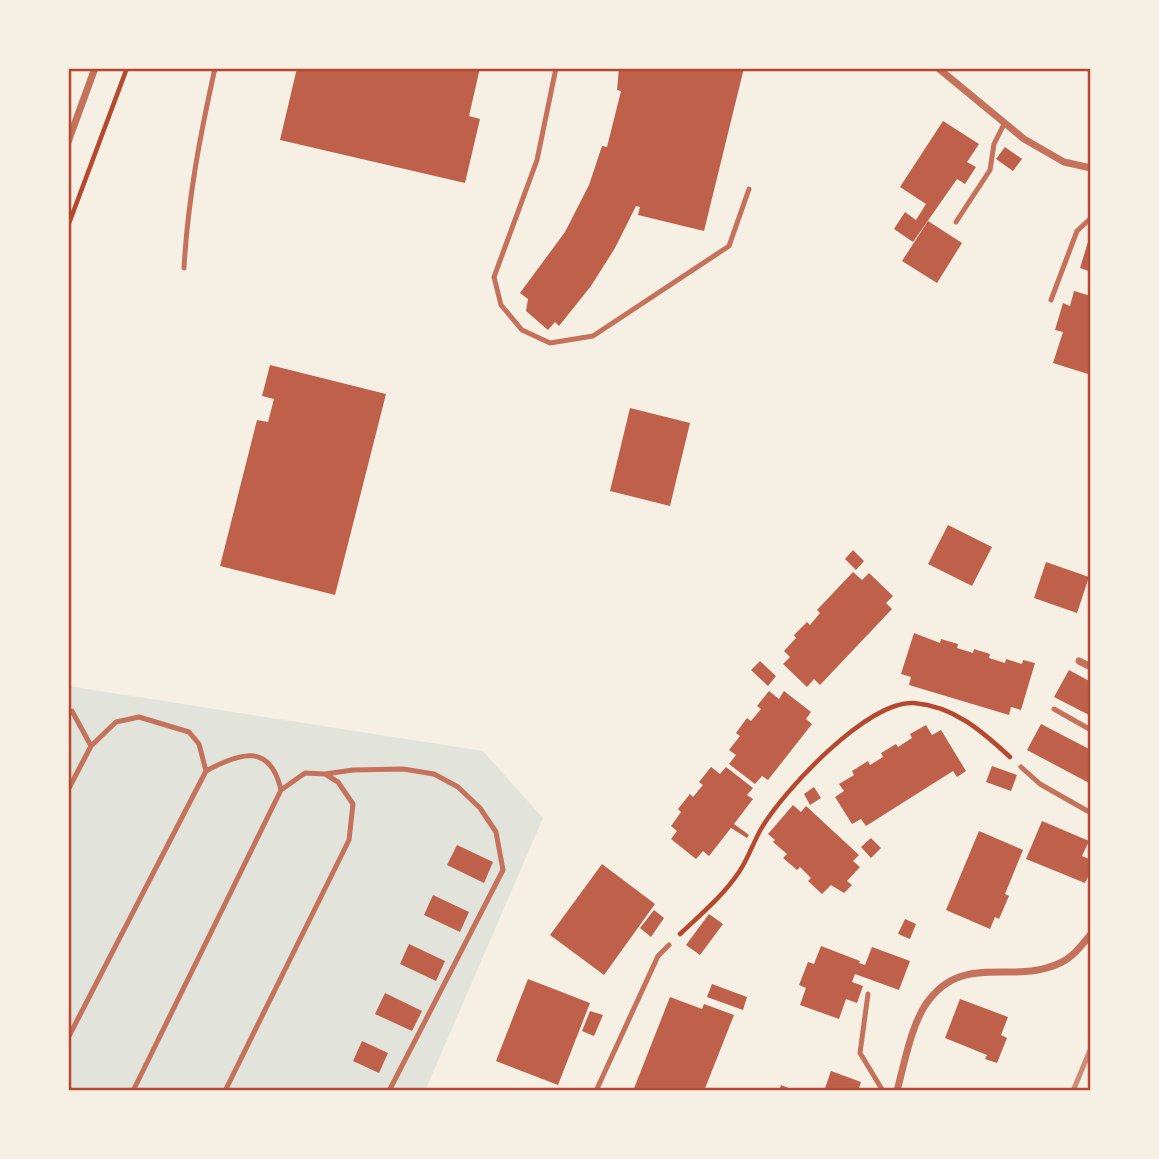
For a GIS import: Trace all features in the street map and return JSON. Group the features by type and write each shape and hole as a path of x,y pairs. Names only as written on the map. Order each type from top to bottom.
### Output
{"street":[{"path":"68,142 95,68"},
{"path":"938,68 1024,139 1064,162 1091,168"},
{"path":"1079,661 1091,667"},
{"path":"897,1091 916,1027 925,1005 938,989 966,973 1004,973 1059,964 1079,949 1091,934"}],"lane":[{"path":"184,268 196,153 215,68"},
{"path":"556,68 537,160 494,277 501,304 522,330 550,343 593,336 729,246 748,189"},
{"path":"956,222 990,170 994,144 1004,124"},
{"path":"1051,300 1077,231 1091,218"},
{"path":"1054,709 1091,730"},
{"path":"68,712 72,711 90,746"},
{"path":"68,790 90,746 116,722 139,718 189,732 199,744 206,771"},
{"path":"68,1038 206,771 233,757 252,755 267,761 278,777 281,790"},
{"path":"1021,767 1041,784 1091,813"},
{"path":"133,1091 281,790 305,774 403,769 434,774 458,787 480,808 496,832 503,870 389,1091"},
{"path":"225,1091 349,840 353,804 338,782 325,774"},
{"path":"596,1091 658,956 670,944"},
{"path":"868,994 860,1053 883,1091"}],"path":[{"path":"68,226 127,68"},
{"path":"670,944 726,890 778,805 817,761 865,722 890,708 915,703 937,707 954,714 978,727 1021,767"}],"shaded area":[{"path":"68,686 483,751 543,818 425,1091 68,1091"}],"building":[{"path":"297,68 480,68 469,116 480,119 465,183 280,140"},
{"path":"619,68 744,68 704,231 638,215 640,207 636,206 615,248 591,286 559,326 555,322 548,330 526,311 528,299 520,293 565,232 589,185 602,146 607,147 621,91 617,90"},
{"path":"943,121 979,144 967,162 976,167 965,184 957,179 913,242 894,229 905,212 916,220 926,204 900,187"},
{"path":"1005,147 1022,159 1013,171 996,159"},
{"path":"928,221 962,243 937,283 902,261"},
{"path":"1091,232 1091,272 1080,268"},
{"path":"1074,291 1091,296 1091,364 1088,374 1053,363 1063,332 1055,330 1063,303 1070,306"},
{"path":"270,365 386,394 335,595 220,566 257,420 268,422 274,399 262,396"},
{"path":"630,408 690,423 670,506 610,491"},
{"path":"948,525 992,547 972,586 928,564"},
{"path":"853,550 864,561 856,570 845,559"},
{"path":"1046,562 1089,577 1077,613 1034,598"},
{"path":"853,572 862,580 869,573 893,596 886,603 892,609 820,685 814,679 807,687 783,664 790,657 784,651 796,638 794,635 807,622 810,625 820,613 817,610"},
{"path":"914,633 940,643 941,639 958,644 957,648 973,653 974,649 990,654 989,658 1005,663 1006,659 1022,664 1023,660 1035,663 1021,710 1011,707 1009,715 909,685 911,677 901,674"},
{"path":"760,661 776,676 768,686 751,670"},
{"path":"1069,670 1091,682 1091,716 1054,697"},
{"path":"769,691 779,699 784,691 811,712 806,719 812,724 768,780 762,776 755,784 729,764 736,755 729,750 740,736 736,733 747,718 751,721 761,709 757,706"},
{"path":"1041,724 1091,750 1091,784 1027,750"},
{"path":"926,725 932,735 941,730 966,771 957,777 953,771 866,826 861,819 852,824 835,797 844,791 839,784 854,775 852,771 868,761 870,765 883,757 881,753 896,744 898,747 912,738 910,734"},
{"path":"992,766 1017,775 1011,791 986,782"},
{"path":"711,767 720,774 726,767 753,788 747,795 753,799 734,824 749,835 747,838 731,828 709,856 703,851 696,859 671,839 677,831 671,826 681,812 678,809 690,794 693,797 703,785 699,782"},
{"path":"814,787 821,798 810,805 804,794"},
{"path":"793,805 801,812 806,806 859,855 853,861 860,867 847,881 852,885 844,893 831,885 822,894 808,881 811,878 800,867 797,870 783,858 787,854 768,834"},
{"path":"1042,821 1089,841 1082,856 1091,860 1091,870 1085,883 1026,859"},
{"path":"979,831 1023,850 1005,894 1009,896 999,919 995,917 990,929 946,910"},
{"path":"871,838 881,848 871,858 861,847"},
{"path":"457,845 493,862 484,883 447,865"},
{"path":"602,864 655,904 604,975 550,935"},
{"path":"433,895 469,912 460,932 424,915"},
{"path":"654,910 664,918 651,937 640,928"},
{"path":"709,914 723,924 700,955 686,945"},
{"path":"905,919 916,924 910,939 898,934"},
{"path":"409,944 445,961 436,981 400,964"},
{"path":"821,946 865,965 872,947 910,961 899,990 855,974 852,982 863,986 857,1003 846,999 839,1019 800,1005 806,988 799,985 808,962 814,964"},
{"path":"528,979 590,1003 558,1085 496,1061"},
{"path":"712,984 747,997 743,1010 707,997"},
{"path":"385,993 422,1011 412,1031 375,1014"},
{"path":"670,997 702,1009 704,1004 734,1015 704,1091 633,1091"},
{"path":"960,999 1008,1017 1001,1035 1007,1038 997,1063 985,1059 987,1055 945,1038"},
{"path":"590,1011 603,1015 594,1036 582,1031"},
{"path":"362,1041 388,1053 379,1073 353,1061"},
{"path":"831,1071 861,1082 858,1091 824,1091"},
{"path":"781,1085 796,1091 779,1091"}],"railway":[{"path":"1073,1091 1091,1048"}]}
